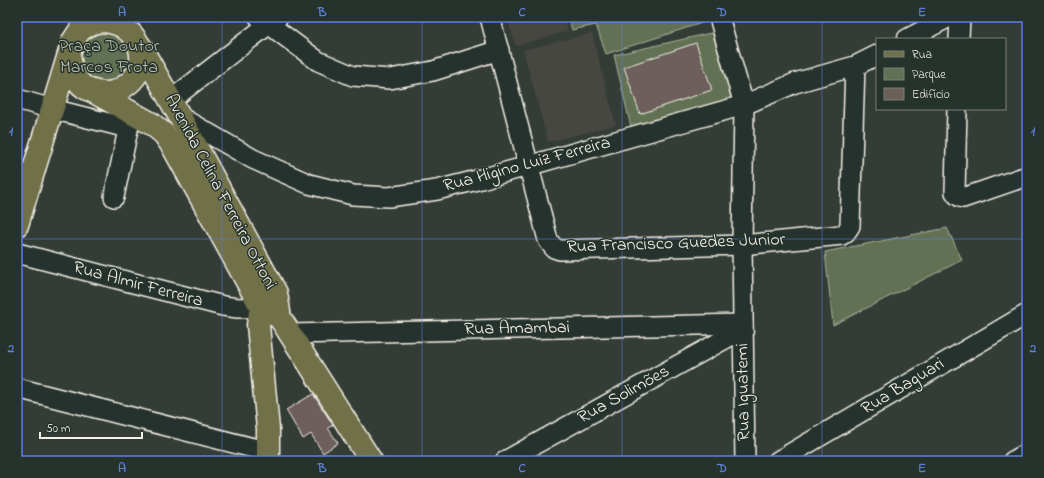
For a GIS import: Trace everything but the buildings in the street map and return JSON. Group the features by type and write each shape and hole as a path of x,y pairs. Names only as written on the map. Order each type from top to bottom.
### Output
{"main road":[{"path":"17,225 71,48 81,30 94,23 108,21 122,25 132,33 141,63 135,78 123,89 107,94 90,90"},
{"name":"Avenida Celina Ferreira Ottoni","path":"132,33 176,108 268,300 371,461"},
{"path":"71,48 71,69 78,82 130,120 152,124 164,134 268,300 258,325 268,429 268,457"}],"street":[{"path":"71,48 76,17"},
{"name":"Rua Francisco Guedes Junior","path":"490,17 548,240 554,248 560,250 742,245 842,235 850,226 855,66"},
{"name":"Rua Iguatemi","path":"719,17 744,105 742,245 745,461"},
{"path":"909,38 949,17"},
{"path":"959,38 960,17"},
{"path":"176,108 269,20 318,61 353,76 390,79 419,74 434,71 499,50"},
{"name":"Rua Higino Luiz Ferreira","path":"176,108 253,159 309,184 354,195 389,196 437,190 481,179 529,164 744,105 795,83 855,66 876,56"},
{"path":"17,99 52,109 130,120 114,197"},
{"path":"957,110 955,192 960,197 963,198 1027,176"},
{"name":"Rua Almir Ferreira","path":"17,253 223,306 238,308 268,300"},
{"name":"Rua Baguari","path":"778,461 1027,314"},
{"name":"Rua Amambai","path":"286,326 743,326"},
{"name":"Rua Solimões","path":"505,461 743,326"},
{"path":"17,388 268,457"},
{"path":"1013,461 1027,453"}],"shaded area":[{"path":"507,17 564,17 568,31 516,46"},
{"path":"592,33 616,125 548,142 523,50"}],"green space":[{"path":"568,17 710,17 711,20 606,54 596,25 572,30"},
{"name":"Praça Doutor Marcos Frota","path":"97,29 118,29 137,65 110,87 88,79 78,65 80,47"},
{"path":"715,32 733,100 631,127 614,55"},
{"path":"947,228 962,260 833,325 825,252"}]}
